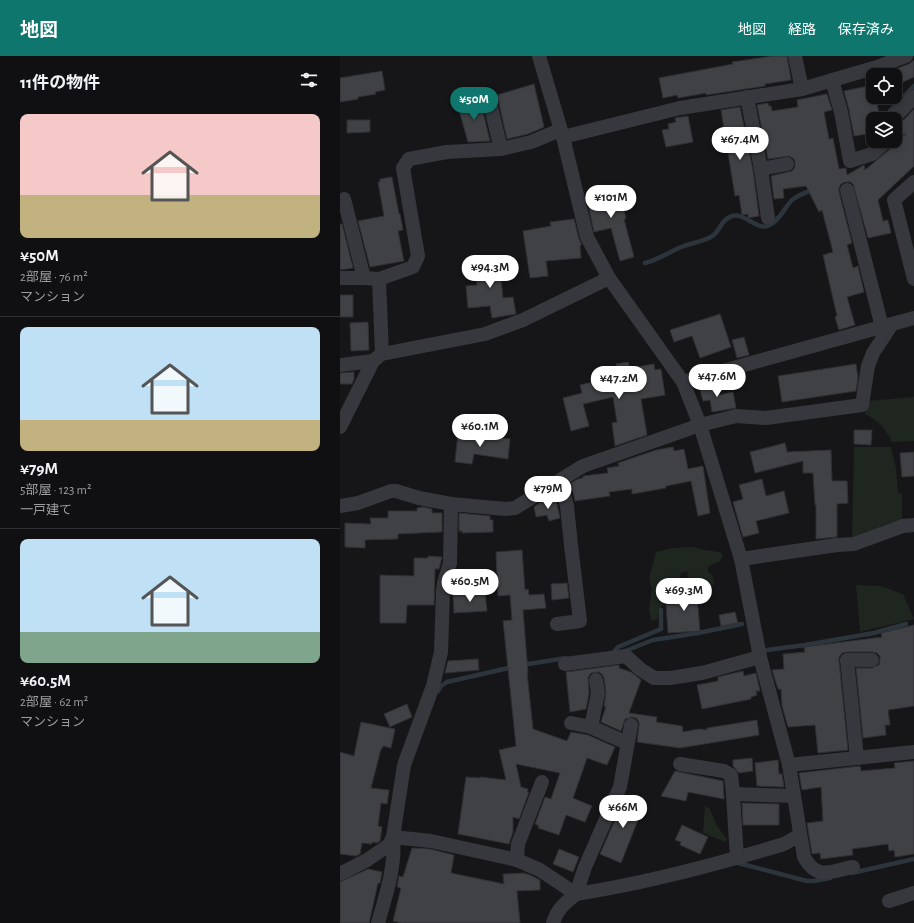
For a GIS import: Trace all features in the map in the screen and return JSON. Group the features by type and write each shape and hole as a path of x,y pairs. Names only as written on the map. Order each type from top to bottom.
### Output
{"street":[{"path":"539,56 562,134 588,237 609,278 682,382 700,425 741,559 760,656 789,765 804,857 809,866 817,873 853,867"},
{"path":"794,56 802,89"},
{"path":"340,278 380,278 413,267 418,256 403,168 409,159 447,152 502,149 680,108 802,89 877,67 906,56"},
{"path":"832,80 841,112 849,155 872,154 879,148"},
{"path":"488,95 502,149"},
{"path":"747,97 761,169 768,218"},
{"path":"900,112 914,97"},
{"path":"761,169 787,164"},
{"path":"914,182 890,196 914,279"},
{"path":"340,506 358,503 391,491 396,491 419,498 451,504 506,509 515,508 583,466 700,425 736,416 766,418 862,405 868,366 887,326 847,190"},
{"path":"344,199 364,278"},
{"path":"340,427 378,358 380,278"},
{"path":"340,365 485,334 523,320 609,278"},
{"path":"682,382 914,318"},
{"path":"557,624 580,621 567,506 560,481"},
{"path":"378,923 390,879 394,847 393,836 404,765 433,686 442,652 443,591 450,563 451,504"},
{"path":"741,559 837,545 854,544 903,526 914,525"},
{"path":"565,664 626,656 640,669 654,678 670,678 702,673 760,656"},
{"path":"857,758 842,660 872,660"},
{"path":"591,727 598,693 596,680"},
{"path":"572,723 591,727 628,743"},
{"path":"576,894 620,787 631,725"},
{"path":"789,765 914,752"},
{"path":"680,764 724,771 731,775 736,858"},
{"path":"517,860 518,844 542,782"},
{"path":"733,794 794,796"},
{"path":"553,923 562,905 576,894 668,877 784,844 800,835"},
{"path":"393,836 431,841 517,860 540,870 576,894"},
{"path":"340,874 368,860 389,845 393,836"},
{"path":"889,901 913,897"}],"shaded area":[{"path":"914,397 914,441 892,442 881,425 865,414 868,401"},
{"path":"854,447 891,447 896,468 898,492 902,494 902,520 881,526 880,530 852,539"},
{"path":"694,547 720,552 723,556 720,561 708,567 708,572 713,576 714,584 708,591 700,590 693,586 687,571 681,573 679,585 672,591 669,598 660,609 657,619 651,621 649,608 652,589 649,579 656,552 672,548"},
{"path":"856,585 880,586 903,594 914,619 860,632"},
{"path":"705,806 710,809 717,826 727,839 726,842 703,833"}],"building":[{"path":"773,56 787,56 791,80 765,84 765,86 706,95 706,93 678,98 677,95 663,98 659,78 733,64 732,62"},
{"path":"914,60 914,77 902,83 902,68 898,68 909,64"},
{"path":"382,71 385,90 375,92 376,94 358,97 358,99 340,102 340,78"},
{"path":"534,84 544,127 528,134 507,139 497,95"},
{"path":"866,86 866,104 877,104 879,112 866,112 866,134 854,136 844,91"},
{"path":"827,94 832,110 824,112 829,139 833,138 839,169 846,168 847,175 864,165 865,170 890,148 902,148 902,137 906,134 902,135 902,122 914,109 914,166 878,200 883,221 888,220 891,233 868,238 853,184 850,182 845,182 839,187 852,243 847,245 853,268 858,266 864,292 847,297 855,325 839,330 823,255 833,252 822,210 819,212 806,186 783,189 784,198 774,199 771,176 792,171 795,167 795,163 794,159 789,156 768,159 757,105 768,103 769,106 771,106 772,111 798,107 797,100"},
{"path":"477,98 478,100 480,99 490,141 468,142 459,110 461,110 459,103"},
{"path":"740,107 753,170 759,216 748,218 748,214 742,215 739,195 735,196 721,110"},
{"path":"688,116 693,142 666,147 662,130 669,129 668,124 676,122 675,118"},
{"path":"347,120 370,120 370,132 347,133"},
{"path":"392,177 403,230 398,231 404,261 370,267 358,221 384,216 378,182 380,182 380,179"},
{"path":"620,190 626,219 624,219 634,257 620,261 611,228 594,232 586,195"},
{"path":"574,219 582,245 580,245 581,258 546,261 548,276 530,278 523,231 551,226 550,222"},
{"path":"340,224 342,224 353,268 340,270"},
{"path":"493,257 494,260 499,260 503,298 513,297 516,314 492,318 490,306 468,308 466,286 477,285 475,259"},
{"path":"340,295 353,295 353,317 340,317"},
{"path":"720,314 731,347 700,358 692,336 674,342 670,330"},
{"path":"368,322 369,350 351,351 350,323"},
{"path":"744,337 749,355 737,358 732,340"},
{"path":"628,362 630,368 654,364 655,370 661,369 665,395 641,399 647,435 615,446 612,423 617,422 613,397 583,404 589,426 571,431 563,398 582,393 580,385 619,376 616,364"},
{"path":"856,364 858,378 856,391 782,402 778,376"},
{"path":"354,372 352,384 340,384 340,373"},
{"path":"716,382 719,395 733,392 736,408 712,412 710,400 703,401 699,386"},
{"path":"854,430 872,430 871,445 854,444"},
{"path":"458,433 510,439 508,459 474,454 472,464 455,462"},
{"path":"785,443 787,452 831,450 832,481 847,481 848,503 837,504 837,537 816,539 816,505 813,473 803,473 803,461 755,473 750,452"},
{"path":"673,447 674,451 684,449 688,469 703,466 710,513 698,516 691,481 666,486 666,488 632,494 632,489 609,492 610,496 575,501 571,483 583,478 583,476 608,473 607,468 619,466 618,463 656,450"},
{"path":"914,452 914,476 902,477 900,453"},
{"path":"762,479 766,496 784,491 789,513 756,521 759,533 743,537 733,502 743,499 739,485"},
{"path":"556,500 560,518 549,521 547,515 536,517 534,507 539,503"},
{"path":"423,507 432,509 432,513 442,513 442,532 398,534 398,539 365,540 365,548 345,547 345,523 371,524 370,518 388,518 388,511 417,511 417,508"},
{"path":"459,513 490,516 490,520 493,520 493,532 462,533 462,531 459,531"},
{"path":"522,550 525,590 528,589 529,595 544,594 546,608 523,610 527,673 533,729 567,741 571,732 588,735 615,747 607,765 587,758 573,798 592,806 585,822 566,815 559,835 538,828 539,826 535,824 545,797 551,799 560,773 516,764 521,787 528,789 527,792 529,792 519,819 513,817 513,832 509,844 458,834 466,777 506,780 499,750 516,746 503,621 512,620 510,595 498,596 496,552"},
{"path":"428,556 442,557 439,569 435,569 434,605 407,605 406,623 380,623 380,575 414,576 414,558 428,558"},
{"path":"567,583 569,598 552,600 551,584"},
{"path":"696,584 700,631 668,633 666,605 675,604 674,592 684,592 684,585"},
{"path":"485,592 487,611 454,613 453,595 460,595 460,593"},
{"path":"735,612 738,623 721,626 719,615"},
{"path":"914,625 914,706 888,710 890,725 885,725 886,735 863,738 856,668 872,668 879,665 880,656 877,653 872,652 847,652 842,653 839,657 848,750 818,753 815,725 788,727 782,706 781,689 778,689 772,670 784,669 783,654 805,652 804,647 882,637 881,633"},
{"path":"478,659 479,670 445,673 448,661"},
{"path":"619,665 619,668 631,672 641,680 629,713 657,717 656,722 682,726 683,732 699,729 707,730 707,728 757,720 759,735 680,748 637,742 639,722 636,718 632,717 625,719 621,731 601,722 606,706 604,707 606,692 604,678 599,672 591,673 588,677 589,693 586,709 570,712 566,672"},
{"path":"743,671 744,676 756,673 760,691 756,691 757,695 751,697 751,699 702,709 697,685 718,681 718,677"},
{"path":"407,704 412,717 390,727 384,714"},
{"path":"361,722 395,729 391,748 383,746 381,749 371,788 389,790 387,804 381,803 378,826 382,827 380,841 377,843 372,842 372,844 362,843 360,854 356,856 340,854 340,752 354,756"},
{"path":"752,758 753,771 739,773 733,766 733,760"},
{"path":"778,760 779,774 782,774 784,787 757,786 755,763"},
{"path":"914,761 914,854 895,857 894,850 889,851 888,844 852,849 853,855 821,859 820,853 812,854 807,823 823,821 821,787 802,790 799,773 860,766 861,771 895,768 894,763"},
{"path":"675,771 723,781 724,799 688,792 686,801 661,796"},
{"path":"626,795 645,802 621,863 600,854"},
{"path":"742,803 779,804 779,825 743,825"},
{"path":"682,825 708,837 700,854 680,845 681,842 675,840"},
{"path":"412,848 430,849 454,855 451,873 504,884 503,874 525,873 540,880 540,890 517,891 520,923 401,923 393,921 401,888 397,887 399,876 403,877"},
{"path":"559,849 579,857 573,872 553,864"},
{"path":"368,869 382,872 369,923 340,923 340,882"}],"waterway":[{"path":"889,112 914,86"},
{"path":"645,263 684,246 711,237 717,232 725,220 732,216 742,217 760,226 770,225 777,220 792,200 814,189"},
{"path":"614,652 618,647 661,629 661,610"},
{"path":"625,651 653,640 742,624"},
{"path":"767,650 874,633 906,624"},
{"path":"522,665 566,658"},
{"path":"438,691 441,686 447,682 513,667"},
{"path":"852,873 914,859"},
{"path":"738,863 807,881 830,878"}]}
